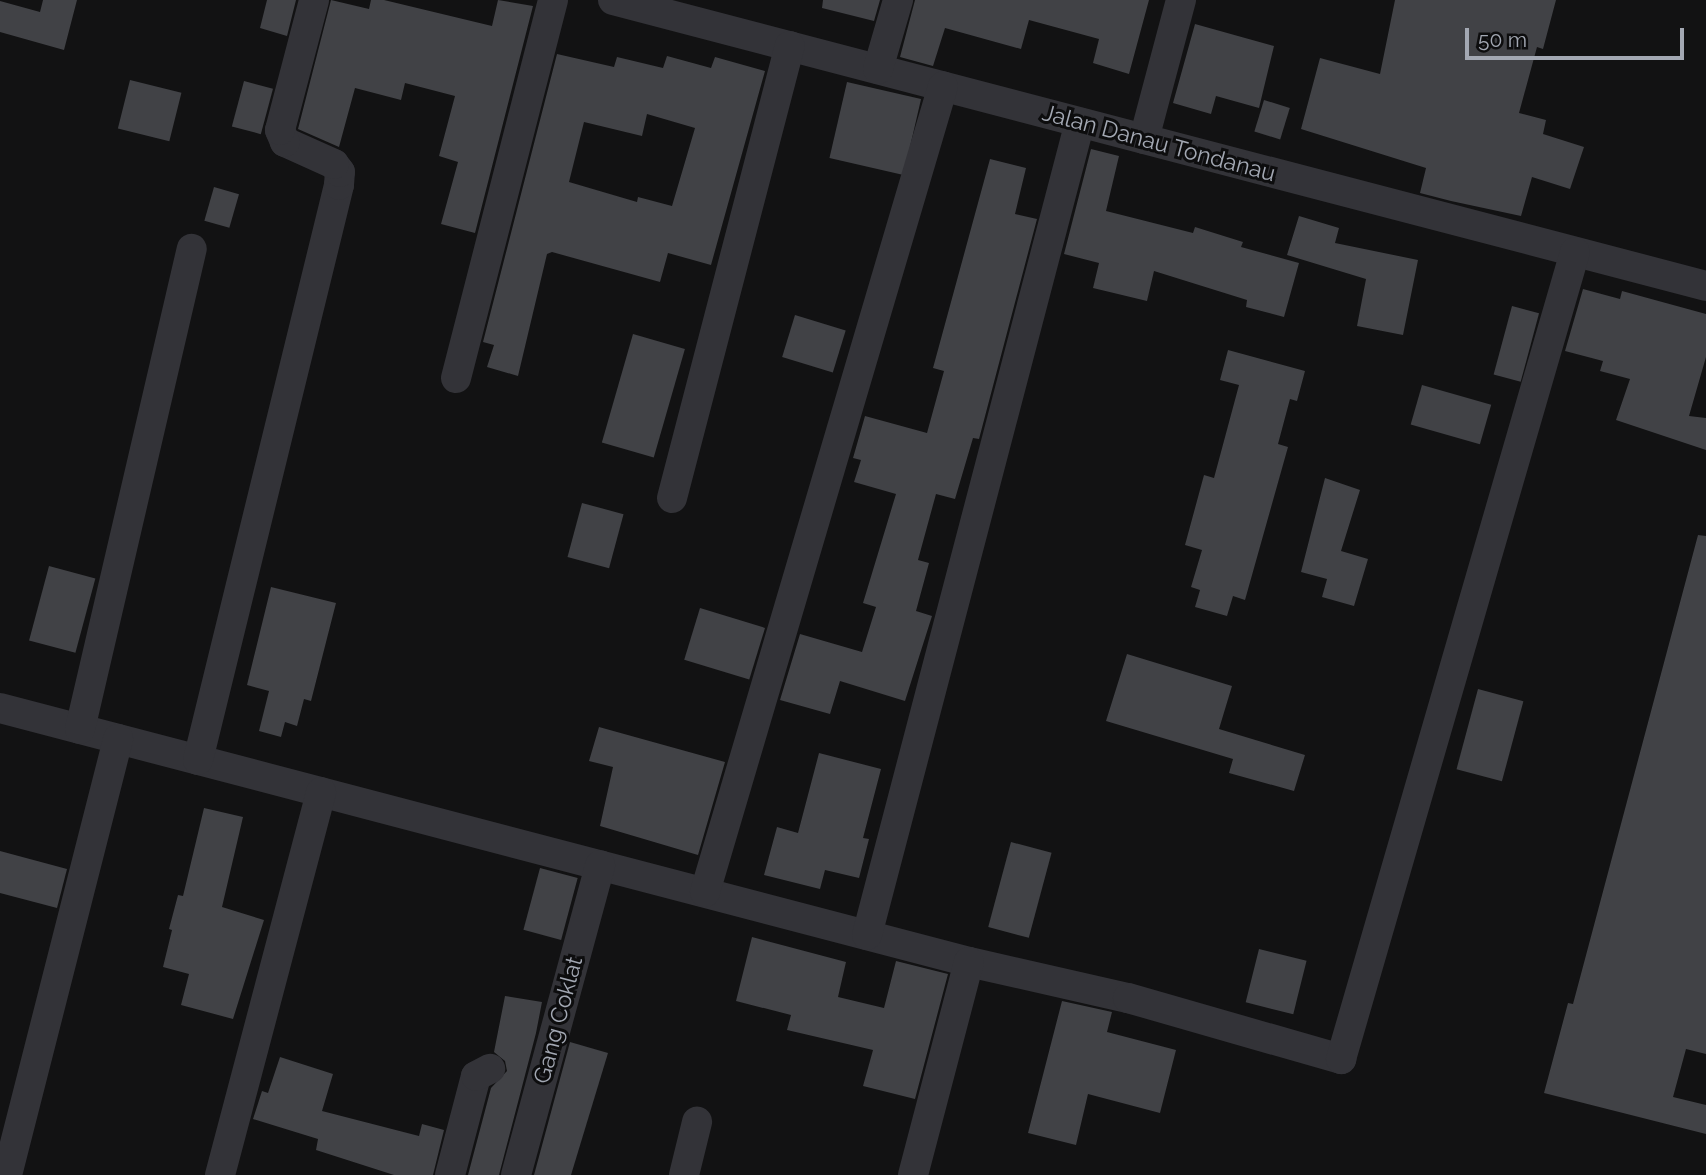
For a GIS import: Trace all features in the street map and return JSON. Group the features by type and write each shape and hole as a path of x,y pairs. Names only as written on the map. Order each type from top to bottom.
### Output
{"street":[{"path":"198,760 339,185 340,172 334,164 285,142 280,131 314,0"},
{"path":"456,378 553,0"},
{"path":"878,69 898,0"},
{"path":"1144,139 1181,0"},
{"name":"Jalan Danau Tondanau","path":"632,2 790,46 1706,286"},
{"path":"672,498 790,46"},
{"path":"705,892 943,86"},
{"path":"867,935 1080,122"},
{"path":"79,729 192,250"},
{"path":"0,708 969,962 1128,998 1341,1059 1575,252"},
{"path":"7,1175 118,739"},
{"path":"220,1175 321,792"},
{"name":"Gang Coklat","path":"516,1175 600,865"},
{"path":"913,1175 969,962"},
{"path":"450,1175 476,1076 490,1069"},
{"path":"684,1175 697,1122"}],"building":[{"path":"43,0 77,0 64,50 0,32 0,1 40,12"},
{"path":"267,0 296,0 287,36 260,28"},
{"path":"331,0 369,9 371,0 384,0 492,26 498,0 533,6 475,233 441,224 458,162 439,156 455,96 405,83 401,100 355,88 339,147 298,129"},
{"path":"823,0 880,0 874,21 822,8"},
{"path":"915,0 1149,0 1129,74 1093,63 1099,39 1029,20 1021,49 945,28 933,66 900,57"},
{"path":"1395,0 1556,0 1543,49 1537,47 1519,113 1546,120 1543,134 1584,147 1570,189 1532,177 1521,216 1451,201 1420,193 1426,168 1301,129 1320,58 1380,74"},
{"path":"1195,24 1274,46 1259,108 1216,96 1211,114 1173,103"},
{"path":"557,54 614,67 617,57 663,68 667,56 711,68 715,57 765,71 711,265 668,253 660,282 552,252 547,254 518,376 487,367 494,345 483,342","holes":["647,114 695,128 672,206 638,197 637,202 569,182 584,122 642,136"]},
{"path":"130,80 181,93 169,141 118,129"},
{"path":"244,81 273,89 261,134 232,126"},
{"path":"847,82 921,99 904,175 829,158"},
{"path":"1264,100 1290,108 1280,139 1254,132"},
{"path":"1091,149 1119,156 1106,211 1193,233 1195,227 1243,242 1241,247 1299,263 1284,317 1246,307 1247,300 1154,271 1147,301 1093,288 1099,263 1064,254"},
{"path":"990,159 1026,168 1015,214 1037,219 979,439 973,438 955,499 936,494 918,560 929,563 916,611 932,616 905,701 840,681 830,714 780,700 800,634 862,652 876,607 863,603 896,494 854,482 861,460 853,458 865,416 927,433 944,371 933,368"},
{"path":"214,187 239,194 229,228 204,221"},
{"path":"1299,216 1339,228 1335,243 1418,260 1403,335 1357,326 1366,279 1287,255"},
{"path":"1583,289 1620,299 1622,291 1706,314 1706,357 1689,416 1706,418 1706,450 1616,420 1630,379 1600,371 1603,361 1565,351"},
{"path":"1512,306 1539,313 1521,382 1494,375"},
{"path":"795,315 846,330 833,373 782,357"},
{"path":"633,334 685,349 654,458 602,443"},
{"path":"1228,350 1305,371 1297,401 1290,399 1278,444 1288,447 1245,600 1233,596 1227,616 1195,607 1200,590 1191,587 1202,550 1185,545 1204,475 1214,478 1239,385 1220,380"},
{"path":"1422,385 1491,405 1480,444 1411,424"},
{"path":"1325,478 1360,490 1341,551 1368,559 1354,606 1322,597 1327,579 1301,572"},
{"path":"582,503 624,514 609,568 568,557"},
{"path":"1698,535 1706,536 1706,1054 1686,1049 1673,1097 1706,1105 1706,1134 1544,1093 1568,1003 1573,1004"},
{"path":"49,566 95,578 75,653 29,640"},
{"path":"271,587 336,603 311,701 304,699 297,726 285,722 281,737 259,731 269,691 247,685"},
{"path":"700,608 765,628 749,680 684,660"},
{"path":"1127,654 1232,686 1219,729 1305,755 1294,791 1229,773 1233,759 1106,721"},
{"path":"1478,689 1523,701 1502,781 1457,769"},
{"path":"599,727 725,762 698,855 600,826 613,767 589,761"},
{"path":"819,753 881,769 863,838 869,839 859,878 825,870 820,889 764,875 777,827 798,833"},
{"path":"204,808 243,817 222,907 264,920 233,1019 181,1005 189,974 163,967 172,930 169,929 178,895 183,896"},
{"path":"1011,842 1052,853 1029,938 988,927"},
{"path":"0,851 67,869 57,908 0,893"},
{"path":"540,868 578,878 561,940 523,930"},
{"path":"752,937 846,962 838,997 884,1008 896,961 948,974 915,1099 863,1086 873,1050 787,1030 791,1015 736,1001"},
{"path":"1259,949 1307,961 1293,1014 1246,1002"},
{"path":"505,996 542,1002 536,1033 499,1175 468,1175 491,1088 507,1071 505,1061 494,1052"},
{"path":"1062,1001 1112,1012 1107,1032 1176,1050 1160,1113 1088,1094 1076,1145 1028,1133"},
{"path":"570,1042 608,1053 571,1175 534,1175"},
{"path":"280,1057 333,1074 322,1111 419,1136 422,1124 444,1130 433,1175 394,1175 316,1150 318,1139 253,1119 262,1091 268,1093"}]}
